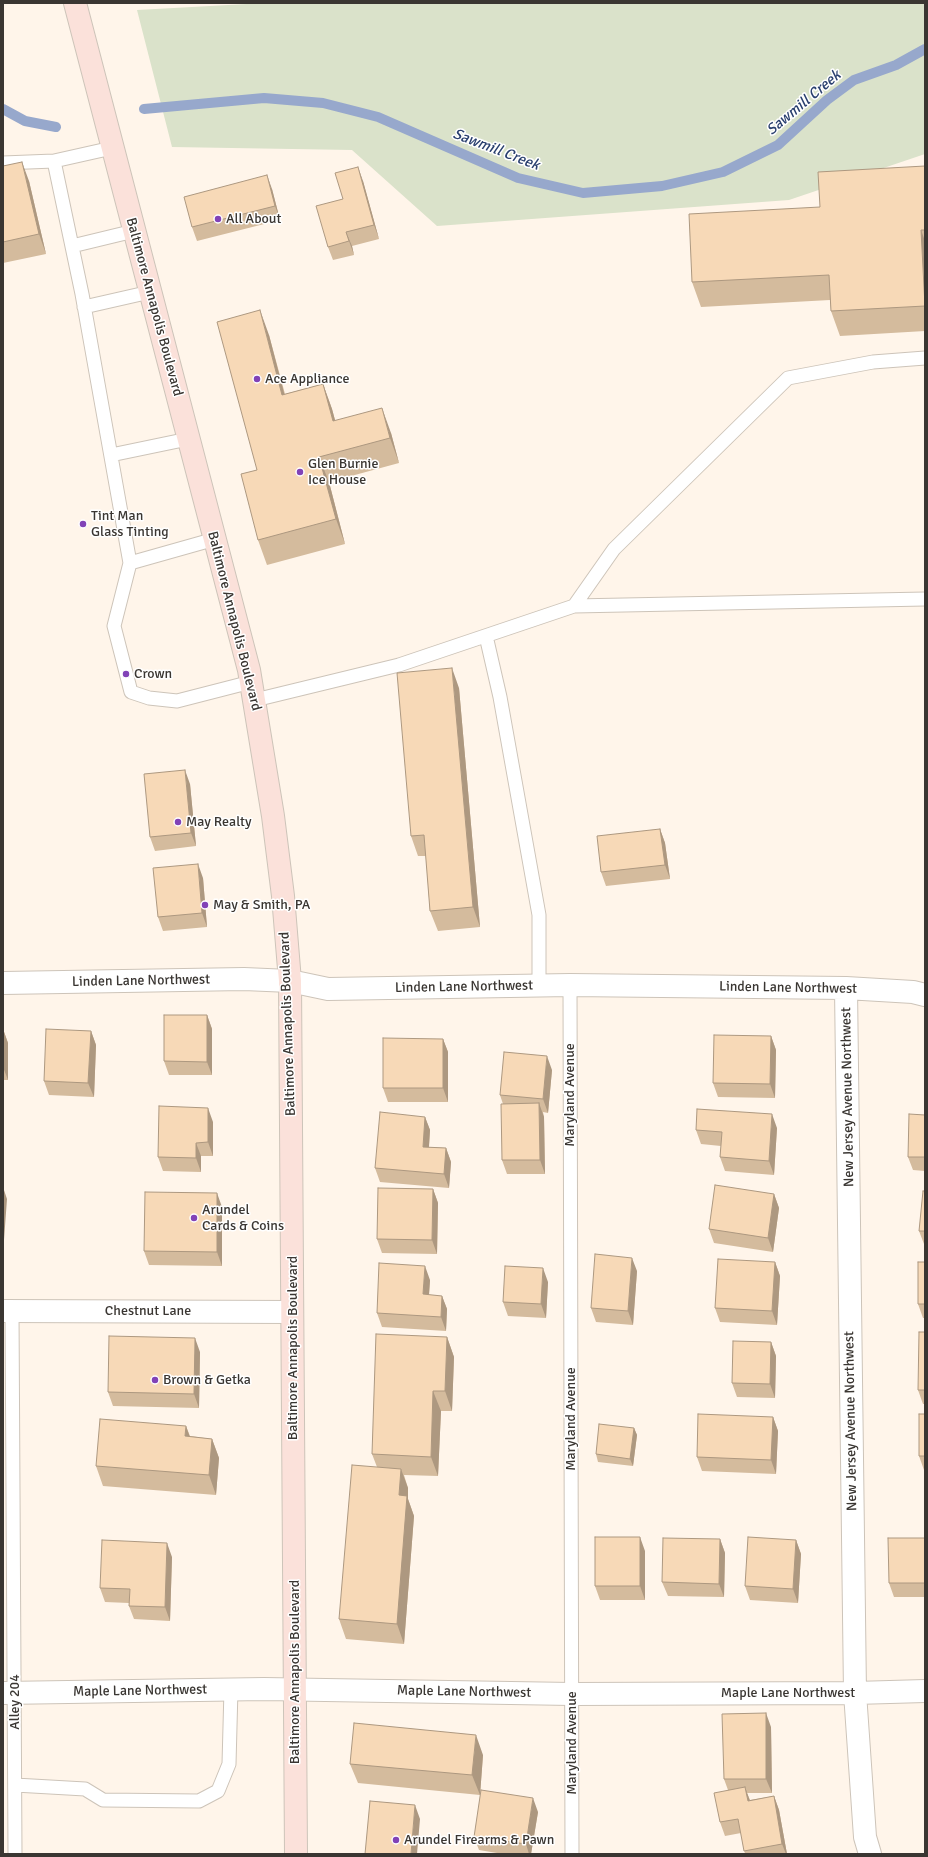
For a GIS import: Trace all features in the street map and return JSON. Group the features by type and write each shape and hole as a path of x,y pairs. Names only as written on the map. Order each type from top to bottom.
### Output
{"main road":[{"name":"Baltimore Annapolis Boulevard","path":"75,3 253,691 273,816 283,896 290,981 296,1854"}],"street":[{"name":"Linden Lane Northwest","path":"3,983 244,979 290,981 328,989 570,985 846,988 913,992 925,995"},
{"name":"New Jersey Avenue Northwest","path":"846,988 854,1693 865,1837 870,1854"},
{"name":"Chestnut Lane","path":"7,1311 292,1312"},
{"name":"Maple Lane Northwest","path":"9,1693 231,1689 572,1694 854,1693 925,1691"}],"lane":[{"path":"3,163 54,161 112,148"},
{"path":"54,161 84,307 130,563 114,626 131,692 150,698 177,700 253,691 399,664 574,606 925,599"},
{"path":"72,246 134,231"},
{"path":"84,307 150,292"},
{"path":"574,606 614,549 788,378 873,362 925,358"},
{"path":"111,454 188,439"},
{"path":"130,563 214,539"},
{"path":"486,636 500,697 539,915 539,986"},
{"name":"Maryland Avenue","path":"570,985 572,1854"},
{"name":"Alley 204","path":"7,1311 9,1693 15,1785 15,1854"},
{"path":"15,1785 85,1789 103,1800 199,1801 218,1791 229,1764 231,1689"}],"green space":[{"path":"265,3 925,3 925,154 789,200 437,226 352,150 172,147 137,10"}],"building":[{"path":"22,162 39,234 3,242 3,166"},
{"path":"925,166 925,230 921,230 925,306 831,311 829,275 692,282 689,214 820,207 818,172"},
{"path":"358,167 374,225 346,232 349,241 328,247 316,206 343,199 335,173"},
{"path":"267,175 275,206 192,227 184,197"},
{"path":"260,310 282,395 323,384 333,421 382,408 390,438 319,457 336,519 258,540 241,474 257,470 217,322"},
{"path":"452,668 473,907 430,911 424,835 411,836 397,673"},
{"path":"185,770 191,833 150,837 144,774"},
{"path":"660,829 665,865 601,872 597,836"},
{"path":"198,864 202,913 158,917 153,868"},
{"path":"164,1015 207,1015 207,1062 164,1061"},
{"path":"46,1029 91,1031 88,1083 44,1081"},
{"path":"714,1035 771,1036 770,1084 713,1083"},
{"path":"383,1038 443,1039 443,1088 383,1088"},
{"path":"504,1052 547,1056 543,1099 500,1095"},
{"path":"539,1103 540,1160 502,1160 501,1104"},
{"path":"159,1106 208,1108 208,1142 196,1143 196,1158 158,1157"},
{"path":"697,1109 772,1114 769,1161 720,1157 722,1132 696,1130"},
{"path":"380,1112 425,1117 423,1147 446,1148 444,1174 375,1168"},
{"path":"909,1114 925,1115 925,1157 908,1157"},
{"path":"715,1185 774,1194 768,1238 709,1229"},
{"path":"378,1188 433,1189 432,1240 377,1239"},
{"path":"923,1191 925,1191 925,1231 919,1231"},
{"path":"145,1192 217,1193 217,1252 144,1251"},
{"path":"595,1254 632,1258 628,1311 591,1308"},
{"path":"718,1259 775,1262 772,1311 715,1308"},
{"path":"918,1262 925,1262 925,1304 918,1304"},
{"path":"379,1263 425,1266 423,1294 442,1296 441,1317 377,1313"},
{"path":"505,1266 543,1268 541,1304 503,1302"},
{"path":"919,1332 925,1332 925,1390 918,1390"},
{"path":"376,1334 447,1337 445,1391 433,1391 431,1457 372,1454"},
{"path":"109,1336 195,1338 194,1394 108,1392"},
{"path":"733,1341 771,1342 770,1384 732,1383"},
{"path":"698,1414 773,1417 771,1460 697,1457"},
{"path":"919,1414 925,1414 925,1456 919,1456"},
{"path":"100,1419 186,1426 185,1436 212,1439 209,1475 96,1466"},
{"path":"599,1424 634,1428 630,1459 596,1454"},
{"path":"352,1465 401,1469 399,1495 407,1496 397,1624 339,1619"},
{"path":"595,1537 640,1537 640,1586 595,1586"},
{"path":"748,1537 796,1540 793,1589 745,1586"},
{"path":"663,1538 720,1539 719,1584 662,1582"},
{"path":"888,1538 925,1538 925,1583 889,1583"},
{"path":"102,1540 167,1543 165,1607 129,1606 130,1589 100,1588"},
{"path":"766,1713 766,1779 724,1779 722,1714"},
{"path":"354,1723 476,1735 472,1775 350,1764"},
{"path":"745,1787 748,1801 774,1796 782,1844 744,1851 738,1819 720,1822 714,1793"},
{"path":"481,1790 533,1798 526,1844 474,1837"},
{"path":"370,1801 415,1805 411,1854 365,1854"}],"waterway":[{"name":"Sawmill Creek","path":"144,109 264,98 323,103 378,117 518,178 583,193 662,186 723,172 778,145 827,100 854,80 896,65 925,49"},
{"name":"Sawmill Creek","path":"3,109 25,121 56,127"}],"place":[{"name":"All About","path":"218,219"},
{"name":"Ace Appliance","path":"257,379"},
{"name":"Glen Burnie Ice House","path":"300,472"},
{"name":"Tint Man Glass Tinting","path":"83,524"},
{"name":"Crown","path":"126,674"},
{"name":"May Realty","path":"178,822"},
{"name":"May & Smith, PA","path":"205,905"},
{"name":"Arundel Cards & Coins","path":"194,1218"},
{"name":"Brown & Getka","path":"155,1380"},
{"name":"Arundel Firearms & Pawn","path":"396,1840"}]}
